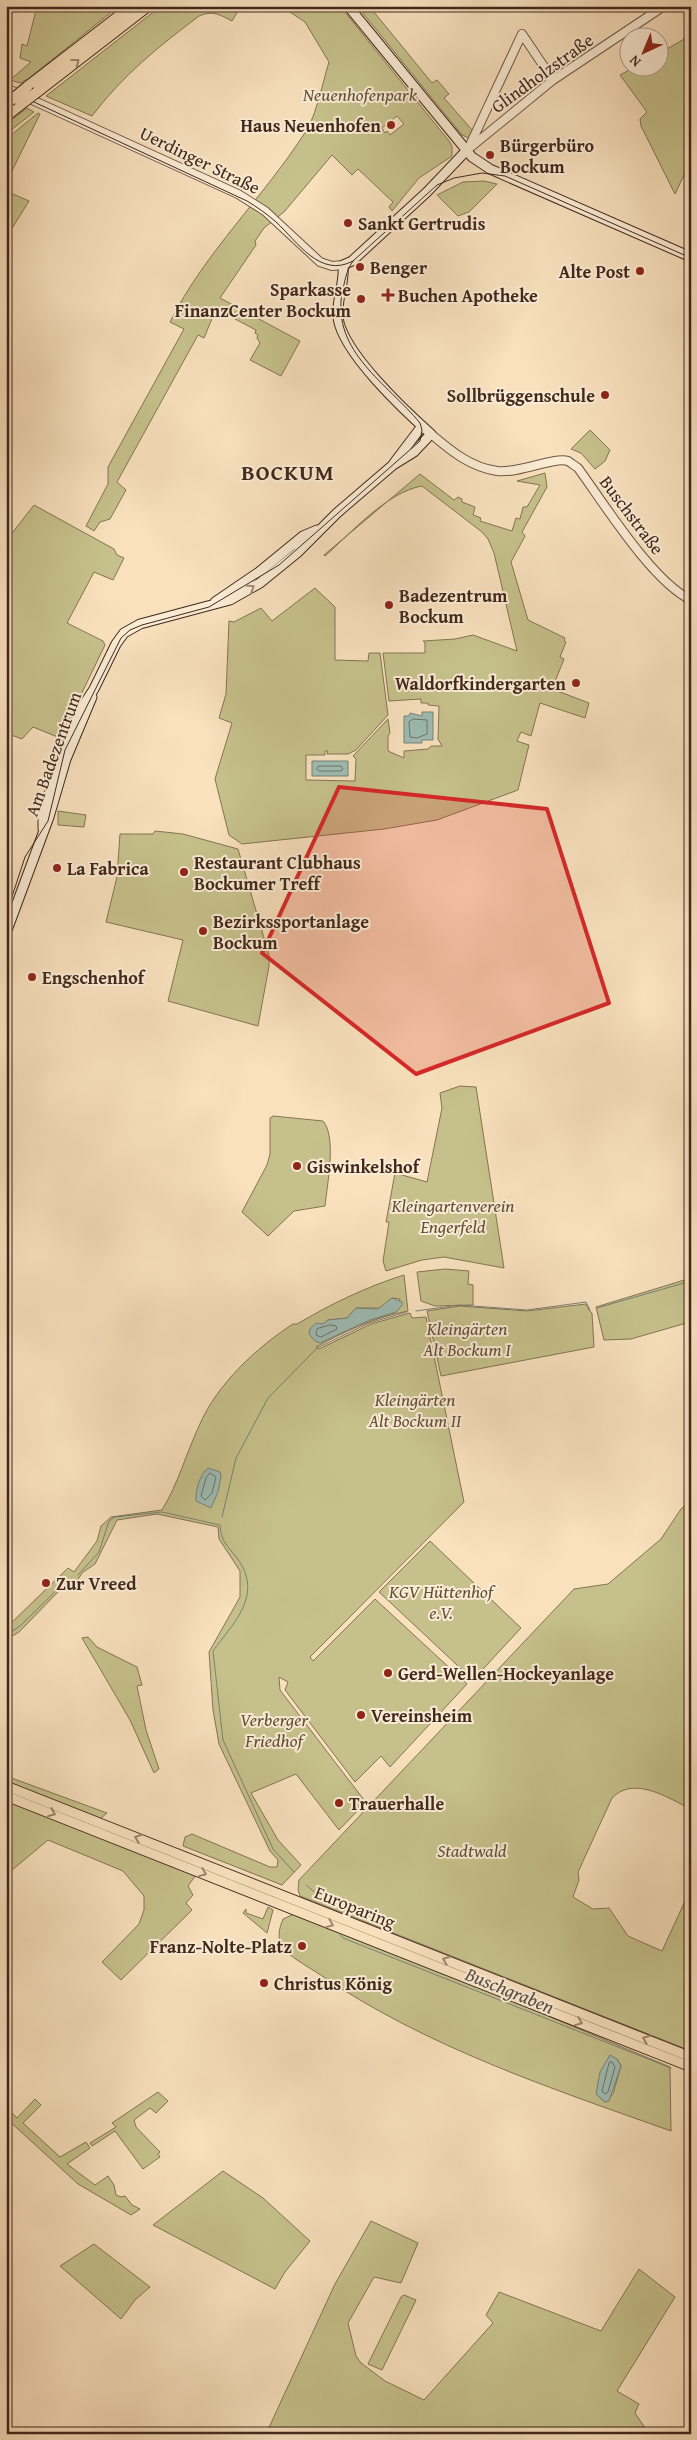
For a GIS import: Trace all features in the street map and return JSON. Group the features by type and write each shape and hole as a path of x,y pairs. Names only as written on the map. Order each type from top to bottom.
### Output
{"highway":[{"path":"32,90 132,6"},
{"path":"6,116 12,103 148,6"}],"main road":[{"path":"348,6 466,151 490,169 691,257"},
{"path":"431,434 380,384 344,336 338,312 342,265 352,261 466,151"},
{"name":"Am Badezentrum","path":"393,465 422,426"},
{"name":"Am Badezentrum","path":"6,933 31,869 43,829 43,816 59,756 116,644 127,630 153,620 207,608 230,600 260,583 304,547 317,530 393,465 408,456 431,434"},
{"name":"Europaring","path":"6,1786 691,2057"},
{"name":"Europaring","path":"6,1796 691,2067"}],"street":[{"name":"Glindholzstraße","path":"466,151 554,80 664,6"},
{"path":"466,151 476,136 522,34 554,80"},
{"name":"Uerdinger Straße","path":"6,88 238,194 265,211 315,258 326,264 342,265"},
{"name":"Buschstraße","path":"431,434 464,460 475,466 498,471 514,472 556,460 569,461 578,468 661,578 680,595 691,600"}],"highlighted area":[{"path":"339,787 547,809 609,1003 416,1074 262,953"}],"green space":[{"path":"37,6 119,6 28,79 20,83 10,80 31,62 20,58 22,44 27,46"},
{"path":"161,6 241,6 232,21 212,13 199,16 142,62 116,87 92,116 46,96"},
{"name":"Neuenhofenpark","path":"281,6 340,6 449,141 452,146 452,156 419,178 392,211 389,207 393,202 358,169 352,175 332,155 284,212 264,228 255,241 256,245 220,298 300,341 281,376 250,360 260,343 257,338 258,335 255,333 256,330 216,309 204,338 198,335 117,482 126,490 110,519 100,522 94,531 86,526 108,484 108,467 184,329 170,322 184,296 217,248 272,179 310,125 329,62 305,22","holes":["397,116 404,124 390,135 387,131 385,133 382,128"]},
{"path":"357,6 369,6 432,83 437,80 449,94 444,98 473,131 469,138 462,135"},
{"path":"691,35 691,160 675,194 641,126 640,119 647,112 622,78 670,78 670,47"},
{"path":"27,108 34,112 6,134 6,124"},
{"path":"38,113 40,114 9,177 6,177 6,139"},
{"path":"484,181 497,184 469,212 458,216 437,195 463,182"},
{"path":"6,191 29,201 6,238"},
{"path":"590,430 610,450 605,461 595,469 581,453 571,449"},
{"path":"545,473 547,487 522,532 525,536 511,562 528,620 565,638 564,641 566,642 560,657 564,659 552,689 589,703 585,718 540,703 531,736 521,732 517,741 529,745 518,790 437,820 384,829 242,844 229,835 215,779 232,723 219,718 226,694 229,621 234,622 261,608 272,621 315,588 335,607 335,660 368,661 369,653 380,653 388,715 356,750 348,754 327,754 328,751 325,751 325,755 306,755 306,780 355,781 356,759 353,756 388,719 390,733 388,736 388,751 404,758 404,751 442,746 438,739 439,706 421,703 421,699 389,701 383,653 425,653 425,643 423,641 455,639 473,635 517,651 494,553 488,539 482,532 422,486 409,490 386,502 420,474 454,500 458,497 462,499 462,502 475,507 473,515 481,518 480,521 512,531 516,518 520,519 523,507 527,507 540,485 517,481"},
{"path":"386,502 346,537 370,515"},
{"path":"34,505 114,549 117,555 124,558 113,580 94,572 67,623 103,641 105,645 60,738 33,727 22,739 6,733 6,541"},
{"path":"346,537 325,556 324,555"},
{"path":"58,811 86,815 84,827 58,825"},
{"name":"Bezirkssportanlage Bockum","path":"155,831 183,834 238,849 269,955 269,966 258,1026 168,1001 183,940 106,922 117,877 120,834 153,834"},
{"name":"Kleingartenverein Engerfeld","path":"460,1086 476,1087 504,1268 444,1257 422,1260 386,1271 383,1261 389,1222 386,1222 395,1173 427,1182 442,1108 440,1093"},
{"path":"273,1116 323,1121 330,1138 330,1162 325,1206 294,1211 268,1236 242,1212 267,1165 270,1154 270,1118"},
{"path":"445,1269 469,1271 468,1284 473,1285 473,1305 435,1306 421,1301 417,1272"},
{"path":"404,1275 408,1311 361,1325 316,1347 319,1349 371,1324 410,1313 412,1318 426,1317 464,1502 310,1657 313,1661 375,1599 467,1684 390,1767 381,1756 355,1782 285,1690 288,1682 279,1677 280,1690 364,1800 363,1805 339,1830 296,1774 251,1793 278,1840 301,1865 282,1885 183,1846 185,1837 192,1834 270,1867 277,1867 278,1860 270,1851 219,1744 213,1710 209,1652 240,1597 240,1571 219,1539 218,1527 157,1514 117,1520 95,1564 83,1572 76,1582 59,1591 19,1632 6,1640 6,1628 68,1568 74,1572 97,1541 101,1526 111,1517 162,1510 173,1490 194,1437 216,1396 239,1368 265,1344 293,1324 297,1324 349,1296","holes":["392,1298 400,1299 396,1312 370,1320 323,1324 328,1320 347,1318 356,1308 381,1308"]},
{"path":"691,1278 691,1325 683,1324 631,1339 604,1340 596,1307"},
{"name":"Kleingärten Alt Bockum I","path":"586,1304 592,1313 594,1347 441,1376 427,1311 460,1306 527,1311"},
{"name":"Stadtwald","path":"691,1500 691,1809 662,1795 641,1788 630,1788 621,1791 612,1798 578,1872 579,1880 573,1897 593,1909 609,1908 628,1936 662,1951 691,1888 691,2051 300,1896 298,1890 299,1880 574,1589 608,1584 661,1539 681,1509"},
{"name":"KGV Hüttenhof e.V.","path":"430,1541 521,1628 473,1680 379,1592"},
{"path":"88,1637 97,1647 137,1667 142,1685 137,1686 146,1730 159,1769 154,1773 130,1720 82,1638"},
{"path":"6,1776 107,1813 87,1830 196,1875 188,1886 193,1895 186,1903 192,1910 121,1980 102,1962 139,1924 144,1910 144,1896 123,1871 48,1840 6,1875"},
{"path":"268,1907 273,1910 267,1933 243,1913 246,1909 246,1913 263,1919"},
{"path":"294,1914 498,1995 670,2067 671,2131 580,2099 490,2064 402,2023 360,2000 289,1954 282,1947 279,1940 283,1919","holes":["617,2059 621,2066 613,2094 605,2102 596,2094"]},
{"path":"158,2092 168,2101 156,2113 150,2108 134,2120 136,2127 160,2152 158,2154 160,2157 143,2169 115,2131 92,2146 90,2143 116,2127 112,2123"},
{"path":"35,2099 41,2105 23,2123 60,2157 86,2142 90,2148 67,2164 95,2185 108,2176 114,2185 116,2195 125,2196 132,2205 140,2209 131,2215 78,2184 6,2118 6,2107 17,2118"},
{"path":"223,2171 263,2198 310,2241 285,2272 275,2289 153,2225"},
{"path":"371,2221 418,2243 401,2283 374,2277 348,2323 356,2356 361,2363 385,2381 424,2400 493,2323 486,2315 499,2292 601,2331 639,2269 675,2297 617,2391 639,2404 635,2413 649,2434 266,2434 335,2284"},
{"path":"94,2244 150,2287 135,2300 121,2319 60,2266"},
{"path":"404,2295 416,2300 382,2370 368,2364 401,2297"}],"water":[{"path":"422,712 433,712 433,740 422,740 422,743 404,743 404,716 409,716 410,713 422,716"},
{"path":"312,761 348,761 348,776 312,776"},
{"path":"392,1298 402,1302 402,1305 396,1312 370,1320 320,1343 315,1341 309,1334 310,1329 316,1323 323,1324 328,1320 347,1318 356,1308 378,1309"},
{"path":"208,1468 220,1472 221,1476 218,1492 211,1508 196,1501 199,1483"},
{"path":"610,2055 617,2059 621,2066 609,2101 605,2102 596,2094 600,2072"}],"waterway":[{"path":"597,1308 691,1281"},
{"path":"416,1311 459,1305 527,1310 586,1302 590,1310"},
{"path":"222,1517 236,1458 268,1398 317,1348 369,1323 407,1312"},
{"name":"Buschgraben","path":"78,1575 99,1552 109,1521 115,1517 162,1512 220,1525 223,1539 245,1571 248,1584 247,1596 237,1619 213,1651 223,1740 273,1849 294,1872"},
{"path":"6,1636 21,1625 62,1585 68,1583"},
{"name":"Buschgraben","path":"306,1885 333,1907"},
{"name":"Buschgraben","path":"340,1935 343,1938 671,2068"}],"tram line":[{"path":"6,89 247,201 273,219 301,247 320,262 330,265 341,265 353,261"},
{"path":"6,915 25,857 48,821 65,750 121,638 130,630 142,625 209,607 279,565 420,441 422,430 420,423 365,365 345,333 341,314 342,293 347,272 353,261 437,185 454,178 482,173 505,176 691,258"}],"place":[{"name":"Haus Neuenhofen","path":"391,125"},
{"name":"Bürgerbüro Bockum","path":"490,155"},
{"name":"Sankt Gertrudis","path":"348,223"},
{"name":"Benger","path":"360,267"},
{"name":"Alte Post","path":"640,271"},
{"name":"Buchen Apotheke","path":"388,295"},
{"name":"Sparkasse FinanzCenter Bockum","path":"361,299"},
{"name":"Sollbrüggenschule","path":"605,395"},
{"name":"Badezentrum Bockum","path":"389,605"},
{"name":"Waldorfkindergarten","path":"576,683"},
{"name":"La Fabrica","path":"57,868"},
{"name":"Restaurant Clubhaus Bockumer Treff","path":"184,872"},
{"name":"Bezirkssportanlage Bockum","path":"203,931"},
{"name":"Engschenhof","path":"32,977"},
{"name":"Giswinkelshof","path":"297,1166"},
{"name":"Zur Vreed","path":"46,1583"},
{"name":"Gerd-Wellen-Hockeyanlage","path":"388,1673"},
{"name":"Vereinsheim","path":"361,1715"},
{"name":"Trauerhalle","path":"339,1803"},
{"name":"Franz-Nolte-Platz","path":"302,1946"},
{"name":"Christus König","path":"264,1983"}],"district":[{"name":"BOCKUM","path":"288,472"}],"park label":[{"name":"Kleingärten Alt Bockum II","path":"415,1409"},
{"name":"Verberger Friedhof","path":"274,1729"}]}
